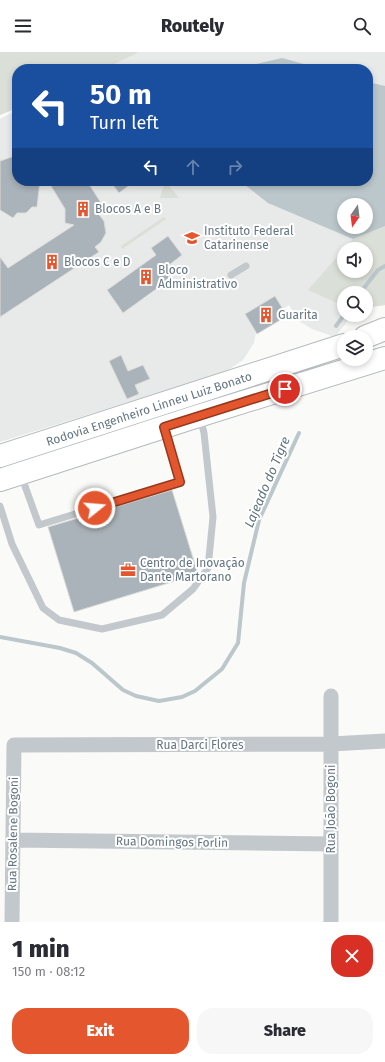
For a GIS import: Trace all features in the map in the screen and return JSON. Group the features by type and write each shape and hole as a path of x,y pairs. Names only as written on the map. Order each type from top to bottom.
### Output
{"main road":[{"path":"373,334 385,329"},
{"name":"Rodovia Engenheiro Linneu Luiz Bonato","path":"0,456 337,347"},
{"name":"Rodovia Engenheiro Linneu Luiz Bonato","path":"0,480 199,415 385,358"}],"street":[{"name":"Rua João Bogoni","path":"331,696 331,922"},
{"name":"Rua Darci Flores","path":"14,745 331,744 385,741"},
{"name":"Rua Rosalene Bogoni","path":"12,922 14,745"},
{"name":"Rua Domingos Forlin","path":"13,840 331,844"}],"lane":[{"path":"231,275 246,266"},
{"path":"0,506 12,544 43,608 59,620 102,629 162,615 193,589 208,568 213,517 204,433 199,415"},
{"path":"21,474 39,525 180,482 164,427"}],"shaded area":[{"path":"0,52 139,52 114,64 12,64 12,110 0,115"},
{"name":"Instituto Federal Catarinense","path":"132,52 385,52 385,274 373,286 337,286 337,322 347,322 340,330 337,330 337,334 335,337 312,329 299,321 289,305 257,325 254,343 243,360 225,372 0,442 0,119 12,113 12,186 373,186 373,64 108,64"},
{"path":"282,58 304,64 256,64"},
{"path":"373,83 385,86 385,226 373,231 373,198 337,198 337,232 268,203 246,186 373,186"},
{"path":"164,186 169,186 179,198 160,198"},
{"path":"164,217 166,219 122,249 121,246"},
{"path":"385,226 385,305 373,307 373,286 337,286 337,303 308,290 337,257 337,278 373,278 373,242 350,242 353,239 365,234 373,234 373,231"},
{"path":"341,234 365,234 353,239"}],"building":[{"path":"12,157 12,186 39,186 37,207 32,207 26,213 17,213 13,218 0,210 0,161"},
{"path":"51,186 90,186 103,206 97,212 104,221 106,233 101,242 95,247 99,252 0,317 0,257 8,268 74,225 65,223 65,209"},
{"path":"114,186 128,186 119,193"},
{"name":"Bloco Administrativo","path":"168,236 182,255 169,265 171,273 166,282 123,313 107,290 156,255 151,248"},
{"name":"Guarita","path":"275,296 287,316 257,334 245,314"},
{"path":"121,355 128,371 143,365 150,379 135,385 139,394 127,399 109,361"},
{"path":"172,490 198,574 74,612 48,527"}],"waterway":[{"name":"Lajeado do Tigre","path":"365,286 378,270 385,266"},
{"name":"Lajeado do Tigre","path":"336,326 339,322"},
{"name":"Lajeado do Tigre","path":"0,637 60,648 76,653 92,663 123,690 136,696 159,701 182,697 195,691 222,669 238,643 244,583 259,520 299,433"}],"place":[{"name":"Blocos A e B","path":"83,209"},
{"name":"Instituto Federal Catarinense","path":"192,238"},
{"name":"Blocos C e D","path":"52,262"},
{"name":"Bloco Administrativo","path":"146,277"},
{"name":"Guarita","path":"266,315"},
{"name":"Centro de Inovação Dante Martorano","path":"128,570"}],"route":[{"path":"95,508 180,482 170,442 164,427 195,416 285,389"}]}
